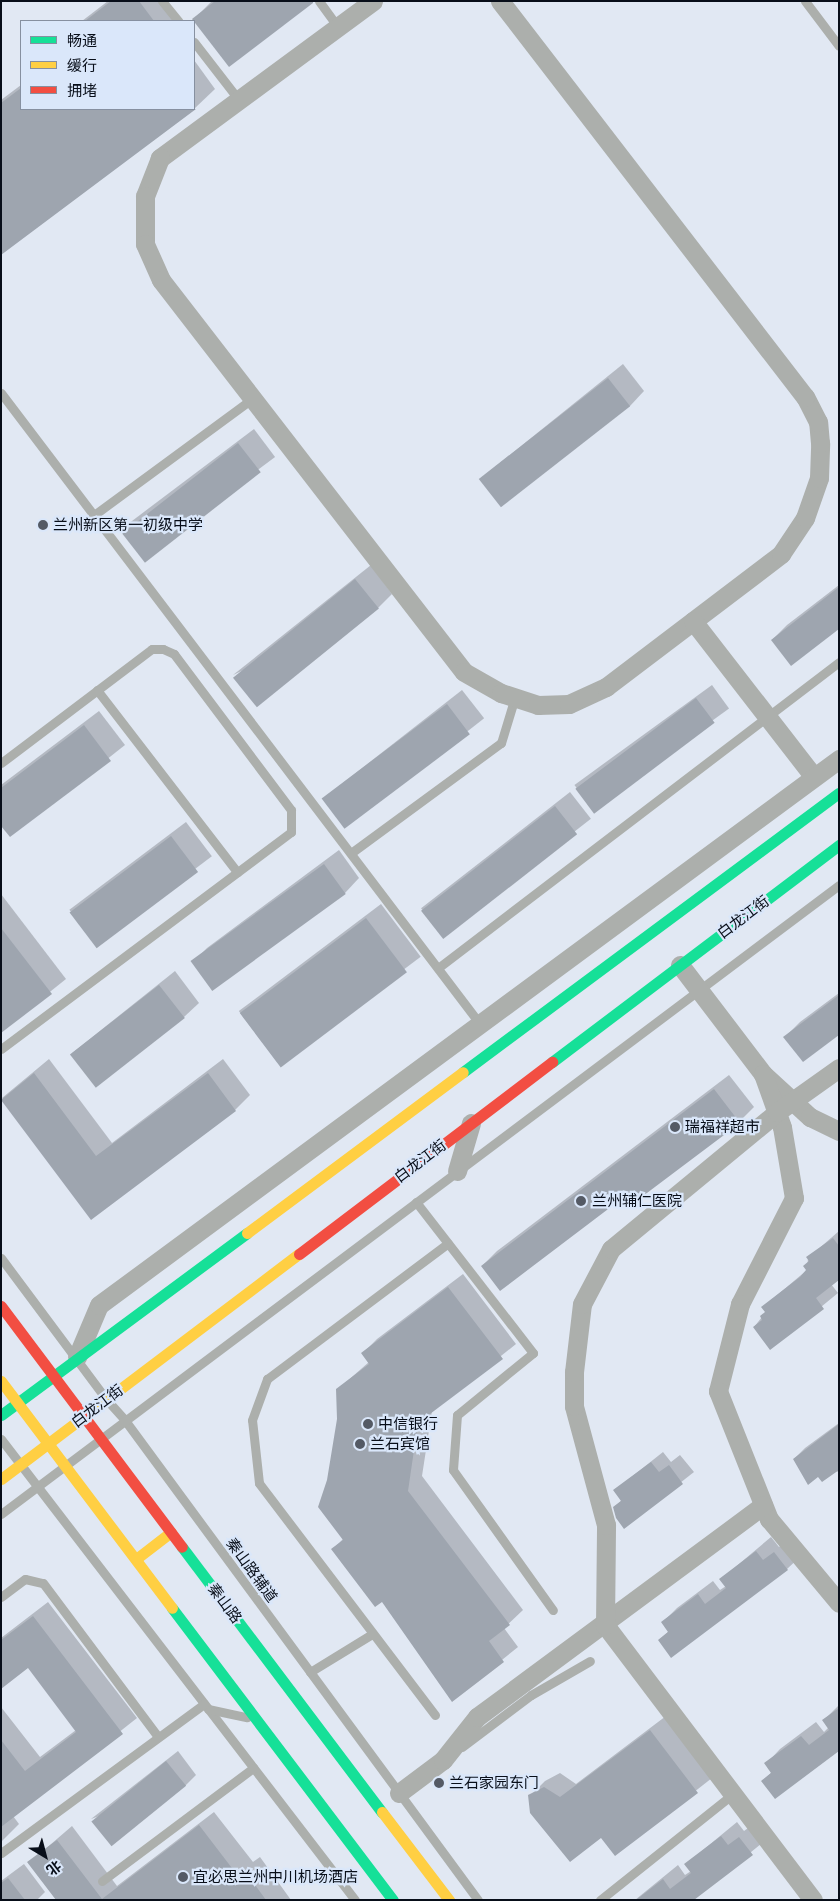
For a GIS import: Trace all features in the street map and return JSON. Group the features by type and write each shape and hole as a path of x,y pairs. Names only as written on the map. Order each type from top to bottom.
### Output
{"main road":[{"path":"1,1416 76,1358 839,793"},
{"name":"白龙江街","path":"1,1478 839,845"},
{"name":"秦山路","path":"1,1306 449,1900"},
{"path":"1,1381 393,1900"},
{"path":"136,1559 171,1532"}],"street":[{"path":"373,1 160,158 145,196 145,244 161,280 464,672 515,698 538,705 569,704 606,687 781,554 805,518 819,478 818,422 805,398 500,1"},
{"path":"693,621 814,777"},
{"path":"76,1358 100,1305 839,759"},
{"path":"680,965 763,1074 810,1117 839,1131"},
{"path":"813,1900 605,1626 606,1525 574,1406 574,1372 582,1304 611,1249 777,1112 839,1068"},
{"path":"763,1074 777,1112 794,1198 740,1304 718,1391 769,1520 839,1603"},
{"path":"457,1171 471,1123"},
{"path":"399,1793 444,1760 477,1717 605,1626 763,1505"}],"lane":[{"path":"162,1 177,20"},
{"path":"319,1 338,27"},
{"path":"805,1 839,46"},
{"path":"195,43 240,100"},
{"path":"1,392 480,1024"},
{"path":"94,515 252,398"},
{"path":"1,763 152,649 163,648 174,654 291,810 291,832 1,1049"},
{"path":"438,968 839,662"},
{"path":"97,690 238,872"},
{"path":"351,854 500,743 515,698"},
{"name":"白龙江街","path":"1,1514 124,1419 839,885"},
{"path":"416,1202 533,1354 457,1415 453,1470 553,1610"},
{"path":"436,1715 372,1634 259,1483 252,1420 267,1379 448,1243"},
{"name":"秦山路辅道","path":"1,1258 106,1399 124,1419 478,1900"},
{"path":"1,1439 355,1900"},
{"path":"1,1597 25,1579 43,1583 158,1737"},
{"path":"310,1672 372,1634"},
{"path":"444,1760 531,1695 590,1661"},
{"path":"1,1853 158,1737 206,1706 257,1719"},
{"path":"102,1882 253,1768"},
{"path":"600,1900 733,1794"}],"building":[{"path":"111,1 139,1 153,20 86,20"},
{"path":"215,1 313,1 313,3 229,67 195,23 195,20 192,19"},
{"path":"20,89 20,110 195,110 1,255 1,103"},
{"path":"608,378 630,406 501,507 479,479"},
{"path":"238,443 261,472 145,563 122,534"},
{"path":"355,579 379,609 257,707 233,678"},
{"path":"839,587 839,629 791,666 771,640"},
{"path":"696,698 715,723 594,814 575,789"},
{"path":"447,704 470,734 344,829 322,798"},
{"path":"84,725 111,761 10,837 1,826 1,788"},
{"path":"555,806 577,834 443,939 421,911"},
{"path":"171,836 198,872 97,948 70,912"},
{"path":"324,864 346,894 212,991 191,961"},
{"path":"366,918 407,972 281,1067 240,1013"},
{"path":"1,928 52,994 1,1033"},
{"path":"159,985 185,1018 96,1088 70,1055"},
{"path":"839,995 839,1035 803,1062 783,1037"},
{"path":"34,1073 96,1156 208,1073 236,1111 91,1220 1,1100"},
{"path":"714,1089 740,1123 631,1205 624,1197 500,1291 481,1266"},
{"path":"833,1238 839,1246 839,1280 816,1298 824,1309 770,1350 753,1327 762,1320 760,1316 765,1312 761,1307 800,1277 806,1270 803,1266 809,1261 806,1257"},
{"path":"448,1287 503,1359 418,1423 408,1491 510,1625 489,1641 504,1662 452,1702 382,1602 375,1607 331,1549 343,1540 318,1507 327,1480 337,1419 336,1389 369,1364 361,1353"},
{"path":"839,1424 839,1470 822,1482 818,1477 808,1485 793,1459"},
{"path":"651,1462 659,1472 669,1465 683,1484 624,1529 616,1518 613,1507 621,1501 613,1490"},
{"path":"756,1551 763,1560 774,1552 788,1570 671,1658 658,1640 668,1632 661,1622 698,1594 705,1604 726,1588 719,1579"},
{"path":"33,1616 123,1734 1,1827 1,1740 25,1771 76,1732 28,1668 1,1689 1,1640"},
{"path":"839,1708 839,1751 775,1799 761,1781 771,1773 764,1763 801,1736 809,1745 829,1730 822,1720"},
{"path":"650,1730 698,1793 615,1856 601,1838 570,1862 530,1813 528,1795 544,1787 560,1797"},
{"path":"166,1761 186,1786 112,1846 91,1821"},
{"path":"199,1825 238,1876 245,1871 266,1900 56,1900 27,1862 57,1840 102,1899"},
{"path":"721,1836 728,1845 739,1837 753,1855 694,1900 636,1900 663,1879 670,1889 691,1873 684,1864"},
{"path":"8,1878 25,1900 1,1900 1,1883"}],"traffic: fast":[{"path":"463,1072 839,793"},
{"path":"552,1062 839,845"},
{"path":"1,1415 247,1233"},
{"path":"182,1547 382,1812"},
{"path":"172,1608 393,1900"}],"traffic: slow":[{"path":"247,1233 463,1072"},
{"path":"1,1479 299,1254"},
{"path":"1,1381 172,1608"},
{"path":"136,1559 171,1532"},
{"path":"382,1812 449,1900"}],"traffic: jam":[{"path":"299,1254 552,1062"},
{"path":"1,1306 182,1547"}],"place":[{"name":"兰州新区第一初级中学","path":"43,525"},
{"name":"瑞福祥超市","path":"675,1127"},
{"name":"兰州辅仁医院","path":"581,1201"},
{"name":"中信银行","path":"368,1424"},
{"name":"兰石宾馆","path":"360,1444"},
{"name":"兰石家园东门","path":"439,1783"},
{"name":"宜必思兰州中川机场酒店","path":"183,1877"}]}
